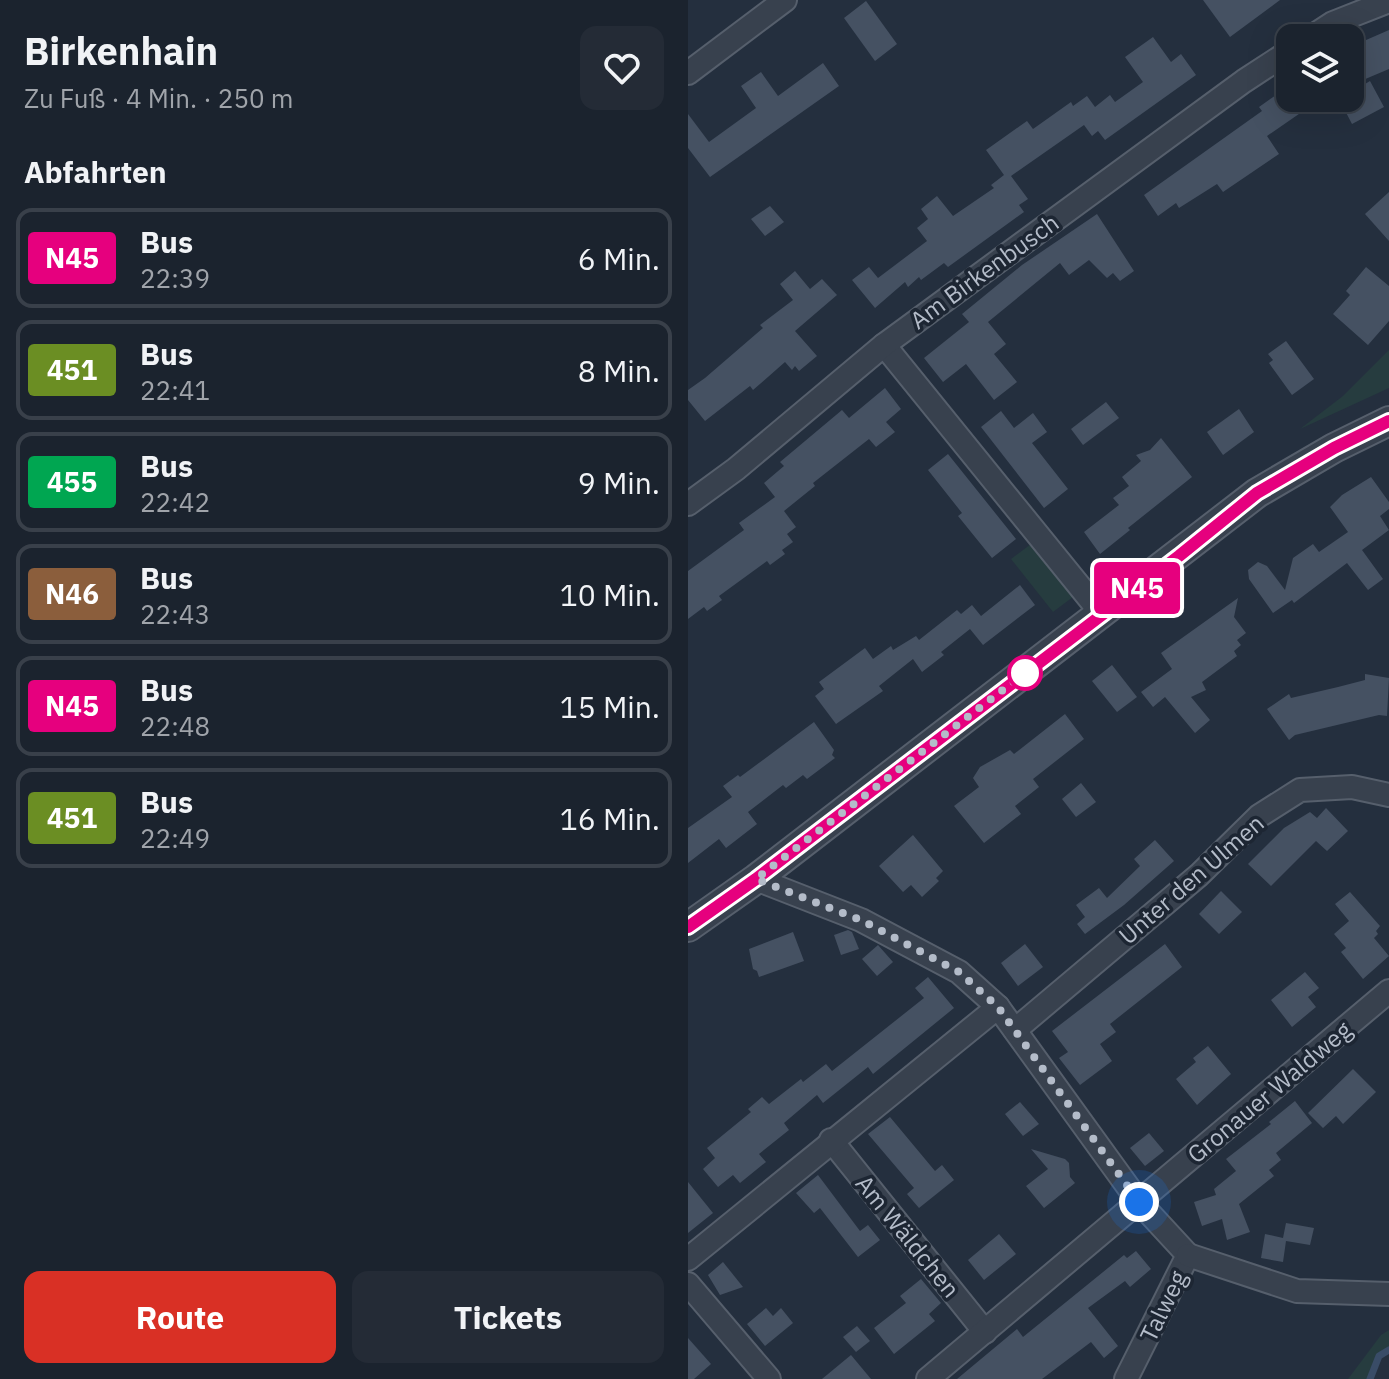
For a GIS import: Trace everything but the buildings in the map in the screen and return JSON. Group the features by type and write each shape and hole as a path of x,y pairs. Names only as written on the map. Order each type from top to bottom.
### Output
{"street":[{"path":"688,73 785,0"},
{"path":"1331,24 1389,1"},
{"name":"Am Birkenbusch","path":"688,504 736,469 884,345 1276,61"},
{"path":"884,345 1102,614"},
{"path":"688,927 756,879 1257,493 1334,448 1389,421"},
{"name":"Unter den Ulmen","path":"1015,1030 1199,875 1259,816 1300,790 1352,787 1389,795"},
{"name":"Talweg","path":"756,879 861,920 959,972 998,1007 1139,1202 1188,1255 1126,1379"},
{"name":"Gronauer Waldweg","path":"928,1379 1389,991"},
{"path":"688,1259 998,1007"},
{"name":"Am Wäldchen","path":"831,1140 985,1332"},
{"path":"1188,1255 1297,1291 1389,1294"},
{"path":"688,1284 769,1379"}],"green space":[{"path":"1389,350 1389,388 1300,429 1343,396"},
{"path":"1035,541 1077,594 1053,612 1011,559"},
{"path":"1389,1330 1389,1349 1376,1357 1369,1379 1348,1379 1381,1335"}],"waterway":[{"path":"1370,1379 1379,1356 1389,1350"}],"bus line":[{"name":"N45","path":"688,927 756,879 1257,493 1334,448 1389,421"}],"route":[{"path":"1025,673 756,879 861,920 959,972 998,1007 1139,1202"}]}
